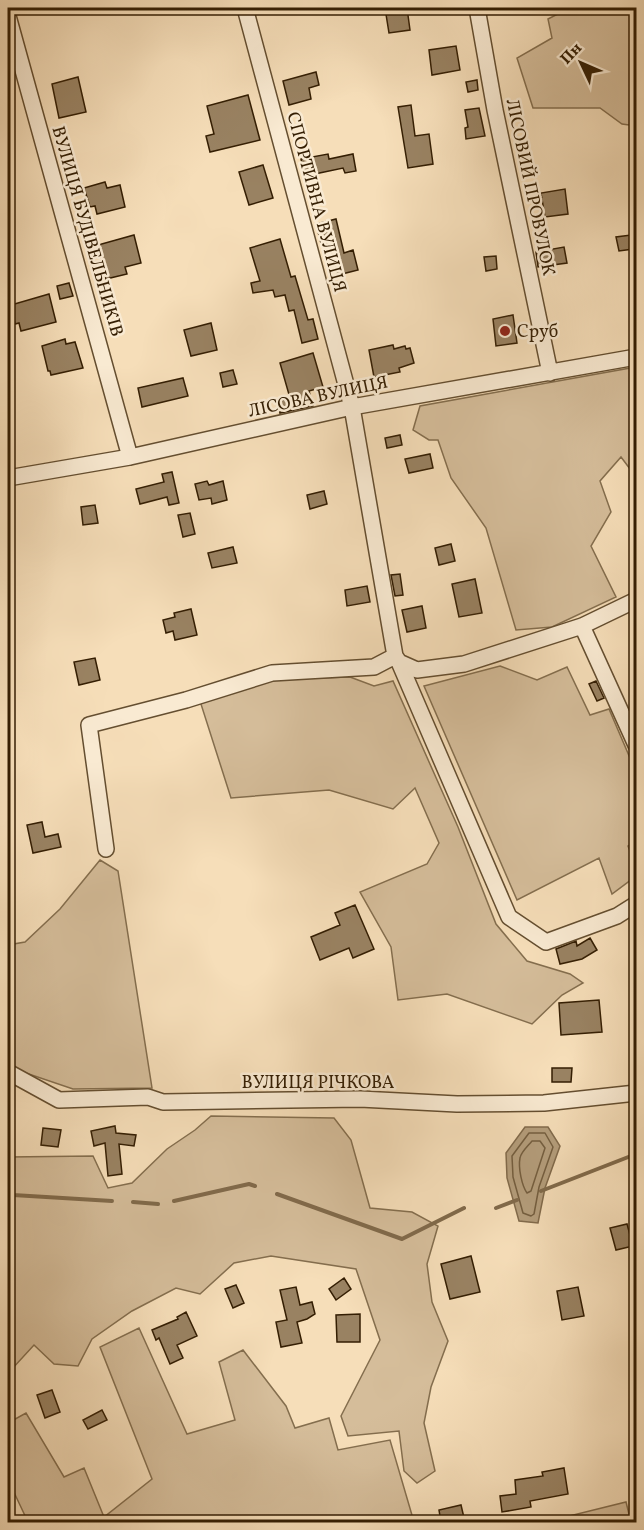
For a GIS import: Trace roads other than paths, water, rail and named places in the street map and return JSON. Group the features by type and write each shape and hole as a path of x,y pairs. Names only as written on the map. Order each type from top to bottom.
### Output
{"street":[{"name":"СПОРТИВНА ВУЛИЦЯ","path":"245,8 352,407 397,659 509,917 546,942 617,916 636,904"},
{"name":"ЛІСОВИЙ ПРОВУЛОК","path":"477,8 495,110 550,373"},
{"name":"ВУЛИЦЯ БУДІВЕЛЬНИКІВ","path":"8,16 130,457"},
{"name":"ЛІСОВА ВУЛИЦЯ","path":"8,478 130,457 352,407 636,357"},
{"path":"106,849 89,725 186,700 272,674 374,667 397,659 417,669 464,664 582,626 636,600"},
{"path":"582,626 636,745"},
{"name":"ВУЛИЦЯ РІЧКОВА","path":"8,1072 59,1100 148,1097 163,1102 360,1099 457,1104 533,1103 636,1092"}],"water":[{"path":"525,1127 548,1127 560,1146 545,1188 538,1223 519,1221 507,1178 506,1153"}],"waterway":[{"path":"541,1191 636,1154"},
{"path":"8,1181 13,1195 112,1201"},
{"path":"174,1201 249,1184 255,1186"},
{"path":"277,1194 402,1239 464,1208"},
{"path":"496,1208 517,1200"},
{"path":"133,1202 158,1204"}],"place":[{"name":"Сруб","path":"505,331"}]}
